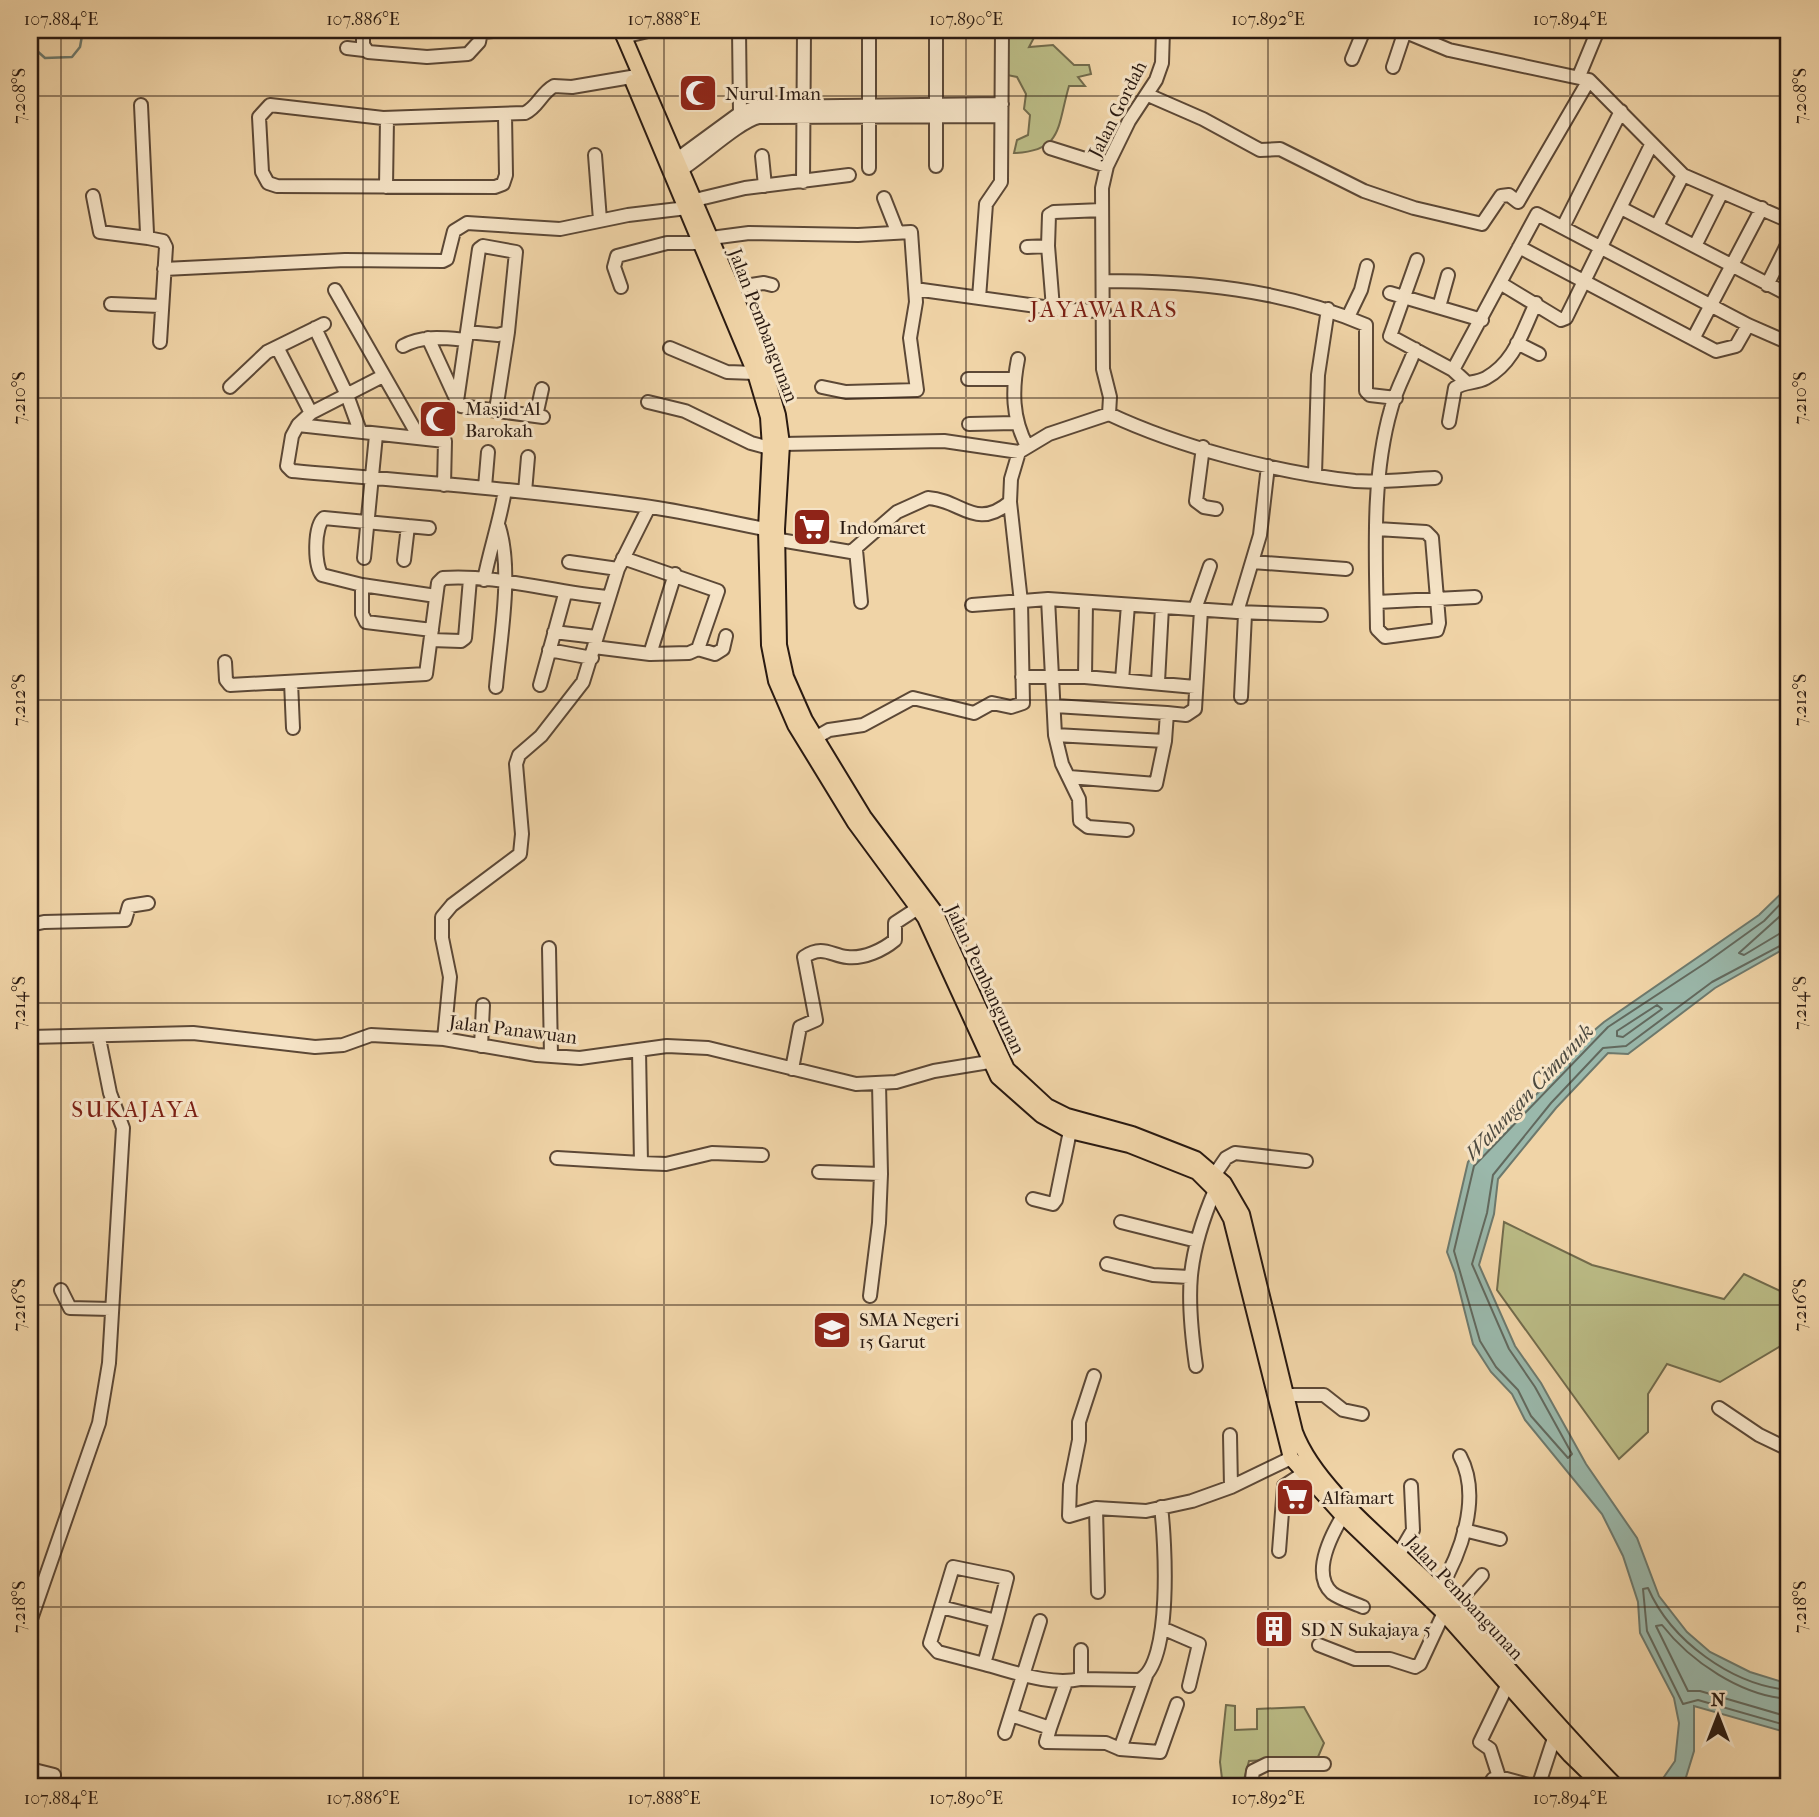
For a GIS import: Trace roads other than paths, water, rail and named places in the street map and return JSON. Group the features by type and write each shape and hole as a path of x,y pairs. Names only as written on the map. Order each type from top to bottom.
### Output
{"main road":[{"name":"Jalan Pembangunan","path":"618,32 631,78 675,168"},
{"name":"Jalan Pembangunan","path":"618,32 706,241 755,373 776,446"},
{"name":"Jalan Pembangunan","path":"706,241 732,288 763,364 778,415 771,534 769,645 776,681 799,721 824,778 935,912 994,1059 998,1077 1041,1115 1070,1131 1129,1145 1166,1158 1197,1172 1215,1190 1231,1219 1274,1372 1286,1395 1301,1448 1346,1511 1399,1554 1438,1592 1507,1686 1603,1787"},
{"name":"Jalan Pembangunan","path":"799,721 815,738 869,832 919,908 994,1059 1057,1111 1170,1148 1196,1159 1216,1174 1242,1214 1291,1458 1448,1608 1617,1787"}],"street":[{"path":"363,30 364,50"},
{"path":"347,48 383,54 455,57 468,54 479,42 480,31 505,30"},
{"path":"618,32 652,30"},
{"path":"739,30 740,113"},
{"path":"803,182 804,30"},
{"path":"869,30 869,168"},
{"path":"936,30 936,166"},
{"path":"979,298 986,204 1001,182 1002,30"},
{"name":"Jalan Gordah","path":"1109,414 1110,397 1103,369 1102,188 1107,166 1129,121 1149,95 1162,62 1163,30"},
{"path":"1352,59 1364,30"},
{"path":"1393,67 1403,30 1449,50 1584,78 1621,111 1651,145 1683,175 1721,194 1762,208 1789,221"},
{"path":"1149,95 1203,119 1260,150 1280,149 1364,191 1414,208 1482,224 1501,196 1509,195 1518,202 1584,78 1598,30"},
{"path":"505,115 506,175 503,184 495,187 277,186 268,183 262,172 258,117 270,105 387,118 505,115 529,111 542,93 554,86 572,88 631,78"},
{"path":"141,105 149,238"},
{"path":"706,148 740,113 763,106 803,113"},
{"path":"675,168 753,118 803,113 1002,110"},
{"path":"1563,227 1621,111"},
{"path":"386,187 387,118"},
{"path":"1500,283 1561,320 1565,319 1583,279 1602,249 1651,145"},
{"path":"1050,148 1107,166"},
{"path":"595,155 600,220"},
{"path":"762,156 765,186"},
{"path":"164,269 345,261 443,261 447,259 451,235 456,228 467,223 560,229 691,204 765,186 849,175"},
{"path":"1657,226 1683,175"},
{"path":"1695,246 1721,194"},
{"path":"93,196 100,232 149,238 165,243 160,342"},
{"path":"884,198 897,232"},
{"path":"1621,208 1789,295"},
{"path":"1693,339 1762,208"},
{"path":"1053,308 1048,246 1049,215 1102,210"},
{"path":"1453,370 1482,320 1536,214 1748,325 1789,343"},
{"path":"488,246 491,226"},
{"path":"621,287 614,267 617,256 667,243 706,241 750,233 858,235 906,231 912,235 915,289 911,338 917,390 846,392 822,387"},
{"path":"1768,285 1789,241"},
{"path":"457,401 479,249 488,246 517,254 496,410"},
{"path":"1027,247 1048,246"},
{"path":"1519,247 1716,351 1730,350 1736,346 1748,325"},
{"path":"1417,260 1390,336 1453,370 1466,382"},
{"path":"1348,317 1361,290 1367,266"},
{"path":"1439,307 1448,275"},
{"path":"1103,281 1155,281 1239,289 1328,309 1366,325 1366,391 1370,395 1396,398"},
{"path":"732,288 754,284 772,285"},
{"path":"915,289 1053,308 1104,311"},
{"path":"335,290 419,437"},
{"path":"1390,293 1482,320"},
{"path":"1448,422 1455,388 1466,382 1477,382 1504,367 1536,303"},
{"path":"111,304 160,306"},
{"path":"1315,474 1318,375 1328,309"},
{"path":"230,387 255,360 319,326 360,431"},
{"path":"403,346 415,339 498,335 508,332"},
{"path":"428,338 461,406 540,417 542,389"},
{"path":"1517,343 1539,354"},
{"path":"277,347 311,413"},
{"path":"670,348 727,372 755,373"},
{"path":"1377,528 1430,534 1434,542 1437,630 1385,637 1377,629 1377,528 1386,432 1415,349"},
{"path":"815,738 830,730 863,724 913,698 974,713 992,702 1016,707 1023,703 1021,602 1010,502 1011,479 1023,449 1015,423 1014,379 1018,359"},
{"path":"383,376 311,413 298,425 292,436 289,470 485,487 649,507 844,552 856,550"},
{"path":"968,379 1014,379"},
{"path":"649,402 685,411 751,443 776,446 944,441 1023,449 1049,434 1109,414 1159,434 1268,466 1381,481 1435,478"},
{"path":"969,424 1015,423"},
{"path":"298,425 376,435 419,437 447,443 444,485"},
{"path":"365,558 376,435"},
{"path":"1203,447 1196,501 1204,508 1216,509"},
{"path":"485,487 488,452"},
{"path":"525,492 528,457"},
{"path":"1241,697 1241,613 1260,535 1268,466"},
{"path":"362,585 362,614 366,622 458,641 466,638 477,580 499,527 505,490"},
{"path":"860,602 856,550 869,533 916,501 935,498 983,516 999,511 1010,502"},
{"path":"444,1039 450,977 442,938 442,917 452,905 520,854 522,834 516,764 519,755 541,736 583,681 620,564 649,507"},
{"path":"429,528 324,518 318,526 319,572 362,585 436,596"},
{"path":"404,561 408,526"},
{"path":"496,687 504,583 504,543 499,527"},
{"path":"569,562 620,564 675,574 718,591 698,649"},
{"path":"1252,562 1346,569"},
{"path":"1055,706 1186,715 1194,711 1198,610 1210,566"},
{"path":"650,654 675,574"},
{"path":"225,662 226,680 230,685 426,674 438,583 443,578 608,597"},
{"path":"540,685 565,594"},
{"path":"1377,602 1475,597"},
{"path":"1048,599 1055,735 1079,799 1083,825 1127,830"},
{"path":"972,606 1048,599 1241,613 1321,615"},
{"path":"1085,677 1086,602"},
{"path":"1122,680 1128,605"},
{"path":"1158,682 1162,607"},
{"path":"554,632 594,647"},
{"path":"549,650 594,647 650,654 689,653 698,649 719,653 725,645 726,636"},
{"path":"1022,677 1085,677 1195,687"},
{"path":"291,682 293,728"},
{"path":"1069,778 1154,785 1165,741 1167,713"},
{"path":"1055,735 1165,741"},
{"path":"30,925 44,922 125,919 129,906 148,903"},
{"path":"792,1069 800,1027 816,1020 804,957 833,951 846,957 882,950 895,940 895,923 919,908"},
{"path":"549,948 551,1055"},
{"path":"481,1046 483,1005"},
{"name":"Jalan Panawuan","path":"30,1037 99,1038 193,1032 315,1047 343,1045 371,1035 444,1039 580,1058 667,1046 708,1048 856,1084 879,1084 994,1059"},
{"path":"30,1622 99,1423 109,1363 123,1128 110,1093 99,1038"},
{"path":"639,1050 641,1163"},
{"path":"870,1296 879,1223 879,1084"},
{"path":"1033,1199 1053,1204 1056,1200 1070,1131"},
{"path":"557,1158 666,1164 712,1153 762,1155"},
{"path":"1216,1174 1226,1158 1235,1153 1306,1161"},
{"path":"819,1172 881,1174"},
{"path":"1196,1366 1187,1305 1189,1277 1197,1241 1215,1190"},
{"path":"1121,1222 1197,1241"},
{"path":"1107,1264 1153,1275 1189,1277"},
{"path":"61,1290 70,1308 111,1309"},
{"path":"1094,1376 1079,1422 1079,1440 1067,1514 1071,1516 1096,1508 1146,1511 1201,1499 1291,1458"},
{"path":"1286,1395 1324,1395 1343,1410 1362,1414"},
{"path":"1719,1408 1759,1435 1786,1448 1789,1445"},
{"path":"1230,1435 1231,1487"},
{"path":"1438,1592 1464,1530 1470,1483 1468,1471 1460,1455"},
{"path":"1279,1551 1284,1486 1304,1473"},
{"path":"1399,1554 1413,1530 1411,1486"},
{"path":"1120,1749 1162,1628 1166,1605 1161,1507"},
{"path":"1096,1508 1098,1592"},
{"path":"1346,1511 1325,1555 1323,1567 1326,1584 1332,1593 1363,1607"},
{"path":"1464,1530 1500,1539"},
{"path":"984,1664 1007,1578 953,1567 930,1643 938,1652 984,1664 1024,1674 1066,1682 1081,1679 1139,1680 1146,1676"},
{"path":"1319,1645 1355,1658 1390,1659 1415,1667 1420,1664 1448,1608 1482,1575"},
{"path":"941,1607 996,1621"},
{"path":"1005,1732 1040,1621"},
{"path":"1162,1628 1199,1644 1189,1686"},
{"path":"1081,1650 1081,1679"},
{"path":"1066,1682 1046,1742 1106,1744 1120,1749 1160,1752 1177,1704"},
{"path":"1499,1777 1490,1749 1480,1742 1507,1686"},
{"path":"1011,1715 1050,1728"},
{"path":"1488,1787 1493,1779 1499,1777 1537,1787 1554,1738"},
{"path":"1251,1787 1253,1771 1263,1765 1324,1764"},
{"path":"30,1769 54,1775"}],"water":[{"path":"1789,886 1789,946 1715,988 1628,1054 1608,1053 1556,1108 1498,1179 1494,1214 1479,1265 1515,1346 1541,1383 1586,1464 1637,1538 1659,1596 1687,1632 1710,1652 1750,1672 1789,1684 1789,1733 1694,1706 1694,1751 1683,1787 1657,1787 1675,1761 1679,1723 1674,1698 1640,1633 1638,1602 1623,1556 1602,1514 1525,1420 1512,1394 1491,1372 1473,1344 1447,1252 1468,1162 1492,1134 1540,1091 1578,1044 1604,1022 1759,915"}],"waterway":[{"path":"30,50 36,50 45,58 72,57 80,47 83,30"}],"place":[{"name":"Nurul Iman","path":"698,93"},
{"name":"Masjid Al Barokah","path":"438,419"},
{"name":"Indomaret","path":"812,527"},
{"name":"SMA Negeri 15 Garut","path":"832,1330"},
{"name":"Alfamart","path":"1295,1497"},
{"name":"SD N Sukajaya 5","path":"1274,1629"}],"district":[{"name":"JAYAWARAS","path":"1104,309"},
{"name":"SUKAJAYA","path":"136,1109"}],"water label":[{"name":"Walungan Cimanuk","path":"1529,1092"}]}
